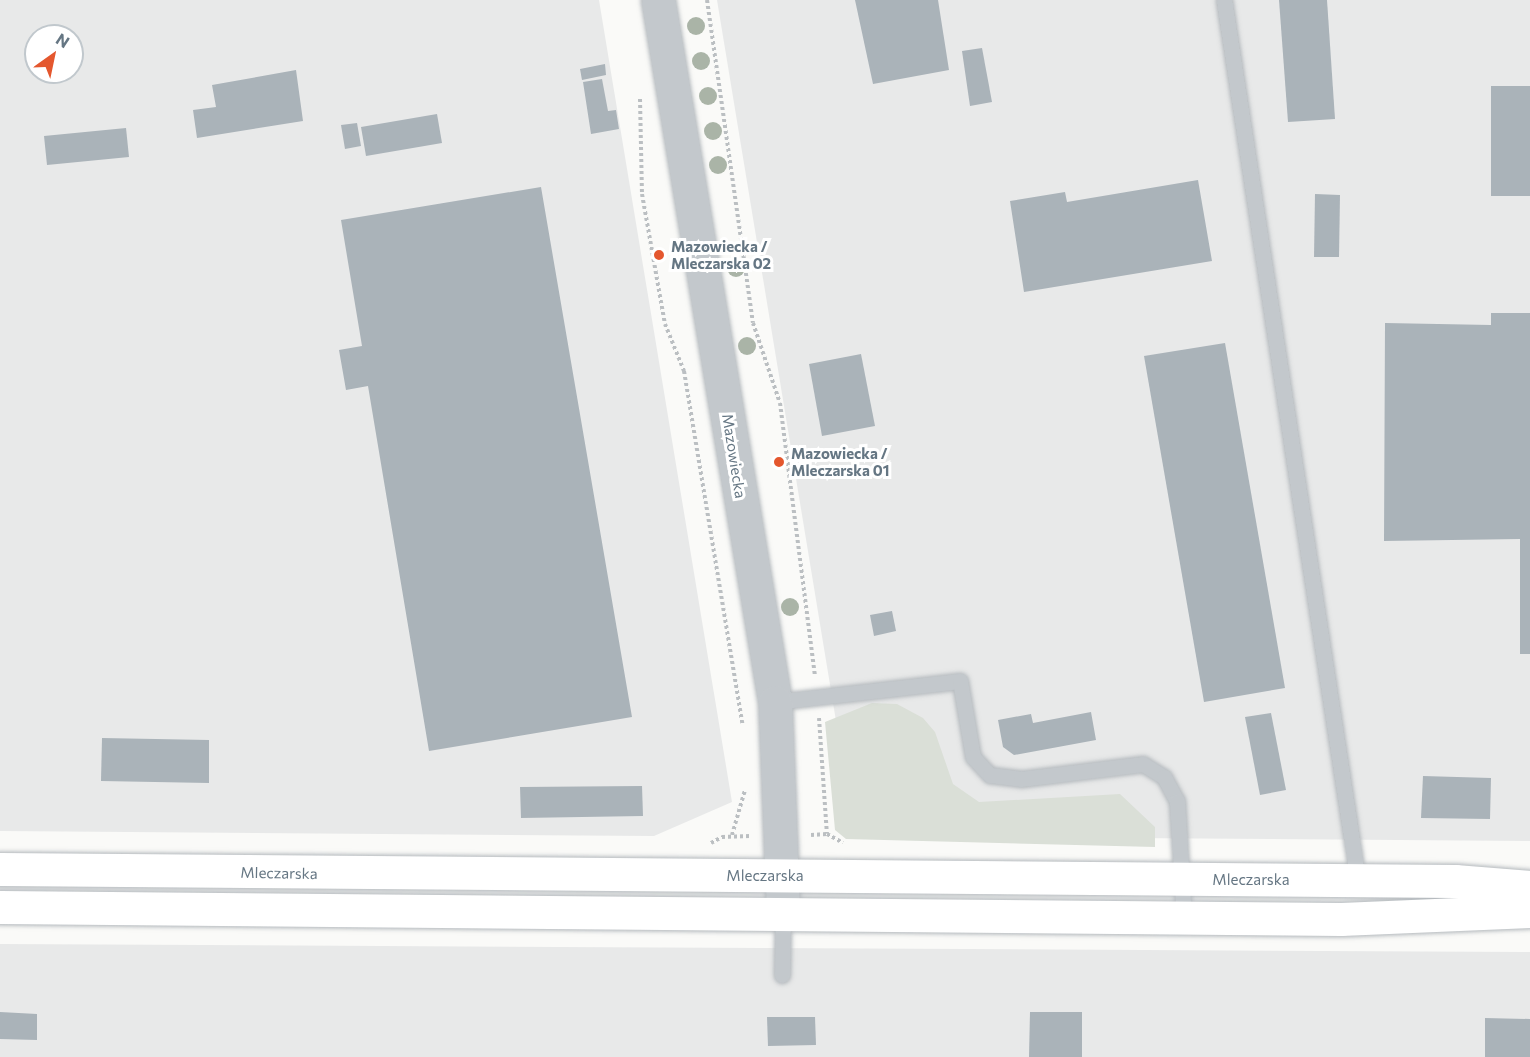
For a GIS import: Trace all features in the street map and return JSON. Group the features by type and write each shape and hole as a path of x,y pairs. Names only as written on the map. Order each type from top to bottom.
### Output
{"main road":[{"name":"Mleczarska","path":"0,869 1358,881 1530,887"},
{"path":"0,907 1184,918 1530,911"}],"street":[{"name":"Mazowiecka","path":"658,0 775,702 783,914"}],"lane":[{"path":"1224,0 1358,881"},
{"path":"775,702 960,681 974,757 990,775 1021,779 1143,764 1164,777 1177,801 1184,918"},
{"path":"782,975 783,914"}],"path":[{"path":"707,0 753,323 780,403 818,698 827,834"},
{"path":"639,88 642,194 665,324 684,371 743,734"},
{"path":"732,835 748,780"}],"shaded area":[{"path":"0,0 599,0 732,802 654,836 0,831"},
{"path":"717,0 1530,0 1530,841 855,836"},
{"path":"872,703 897,704 923,718 935,732 953,784 979,802 1120,794 1155,827 1155,847 846,839 835,830 825,722"},
{"path":"0,944 1530,952 1530,1057 0,1057"}],"building":[{"path":"855,0 938,0 949,70 873,84"},
{"path":"1279,0 1327,0 1335,119 1288,122"},
{"path":"982,48 992,102 970,106 962,51"},
{"path":"605,64 606,75 582,80 580,69"},
{"path":"296,70 303,121 197,138 193,110 216,107 212,85"},
{"path":"602,79 608,111 616,110 619,129 591,134 583,82"},
{"path":"1491,86 1530,86 1530,196 1491,196"},
{"path":"437,114 442,143 366,156 361,127"},
{"path":"357,123 361,146 345,149 341,125"},
{"path":"126,128 129,157 47,165 44,136"},
{"path":"1198,180 1212,261 1024,292 1010,201 1065,192 1067,202"},
{"path":"541,187 632,717 429,751 368,386 346,390 339,350 362,346 341,220"},
{"path":"1315,194 1340,195 1339,257 1314,257"},
{"path":"1491,313 1530,313 1530,654 1520,654 1520,539 1384,541 1385,323 1491,325"},
{"path":"1225,343 1285,688 1204,702 1144,356"},
{"path":"861,354 875,426 822,436 809,364"},
{"path":"892,611 896,631 874,636 870,615"},
{"path":"1091,712 1096,740 1014,755 1003,747 998,720 1031,714 1033,723"},
{"path":"1271,713 1286,790 1260,795 1245,717"},
{"path":"102,738 209,740 209,783 101,781"},
{"path":"1423,776 1491,778 1490,819 1421,818"},
{"path":"642,786 643,816 521,818 520,787"},
{"path":"0,1012 37,1014 37,1040 0,1039"},
{"path":"1030,1012 1082,1012 1082,1057 1029,1057"},
{"path":"767,1017 815,1017 816,1045 768,1046"},
{"path":"1485,1018 1530,1019 1530,1057 1485,1057"}],"place":[{"name":"Mazowiecka / Mleczarska 02","path":"659,255"},
{"name":"Mazowiecka / Mleczarska 01","path":"779,462"}]}
